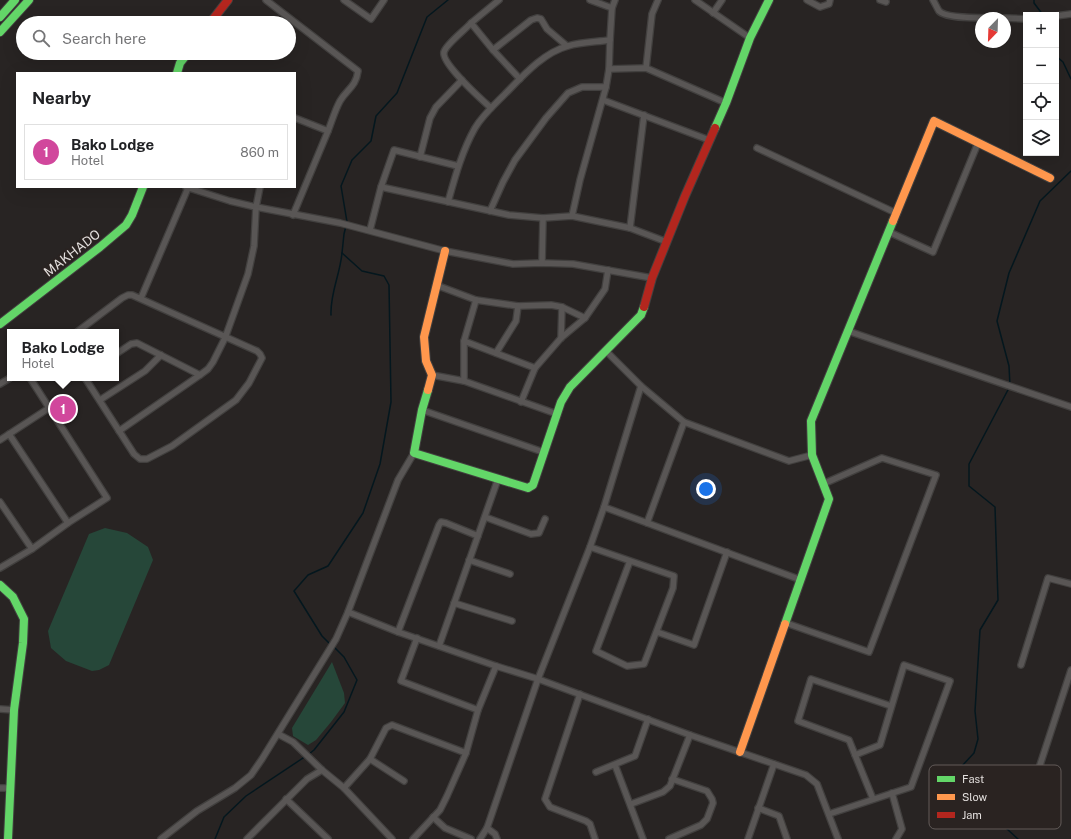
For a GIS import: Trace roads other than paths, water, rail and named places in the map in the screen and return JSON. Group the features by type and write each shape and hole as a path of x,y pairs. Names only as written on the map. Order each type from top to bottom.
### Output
{"main road":[{"path":"0,17 15,0"},
{"path":"0,32 29,0"},
{"path":"215,16 228,0"},
{"path":"445,251 424,337 426,361 432,375 422,410 414,453 528,488 531,487 533,485 556,414 570,387 640,315 647,298 652,278 685,196 726,103 750,38 769,0"},
{"path":"177,72 182,60"},
{"path":"740,752 829,499 812,455 811,421 934,121 1050,178"},
{"name":"MAKHADO","path":"0,324 100,247 126,225 132,215 142,188"},
{"path":"0,585 13,597 24,619 23,643 14,710 8,839"}],"street":[{"path":"266,0 287,16"},
{"path":"344,0 371,19 384,0"},
{"path":"490,108 462,80 445,60 444,52 446,48 471,23 499,0"},
{"path":"590,0 612,8"},
{"path":"572,216 580,180 606,87 609,69 612,8 615,0"},
{"path":"646,68 651,21 654,7 658,0"},
{"path":"695,0 750,38"},
{"path":"713,13 722,0"},
{"path":"806,0 820,7 829,4 830,0"},
{"path":"933,0 940,12 947,15 975,17"},
{"path":"1059,16 1071,14"},
{"path":"493,50 531,20 537,18 541,19 547,28 567,46"},
{"path":"1011,18 1023,19"},
{"path":"293,215 335,111 341,99 354,84 358,71 296,23"},
{"path":"471,23 493,50 520,79"},
{"path":"448,202 458,166 474,128 490,108 520,79 550,54 567,46 610,40"},
{"path":"609,69 646,68 726,103"},
{"path":"420,157 430,118 436,107 462,80"},
{"path":"490,211 515,160 546,118 568,93 582,87 606,87"},
{"path":"603,100 709,140"},
{"path":"630,228 644,115"},
{"path":"296,118 328,131"},
{"path":"889,232 933,252 978,143"},
{"path":"757,148 896,213"},
{"path":"370,230 381,187 394,150 458,166"},
{"path":"381,187 509,215 543,218 572,216 630,228 667,242"},
{"path":"141,298 187,188"},
{"path":"190,188 256,207 340,223 445,251 513,264 573,264 652,278"},
{"path":"119,431 200,375 208,369 213,362 225,338 250,268 254,246 256,207 260,188"},
{"path":"542,263 543,218"},
{"path":"521,402 535,368 561,338 585,318 604,289 608,270"},
{"path":"436,285 476,300 518,306 550,305 562,307 585,318"},
{"path":"81,329 128,295 141,298 225,338 257,351 262,358 249,383 236,400 172,446 147,460 140,459 134,454 87,381"},
{"path":"464,381 464,341 476,300"},
{"path":"496,353 516,321 518,306"},
{"path":"561,338 562,307"},
{"path":"848,331 1071,407"},
{"path":"464,341 535,368"},
{"path":"119,352 131,344 137,343 200,375"},
{"path":"606,351 641,386 684,422 789,461 812,455"},
{"path":"100,400 145,370 161,355"},
{"path":"432,375 464,381 556,414"},
{"path":"0,568 32,549 68,523 107,498 32,381"},
{"path":"480,839 487,828 538,679 590,547 604,507 641,386"},
{"path":"0,440 49,408"},
{"path":"422,410 543,452"},
{"path":"647,523 684,422"},
{"path":"9,434 68,523"},
{"path":"161,839 197,811 234,788 251,775 278,734 336,639 348,612 398,480 414,453"},
{"path":"786,623 869,652 936,475 882,458 823,484"},
{"path":"439,646 498,479"},
{"path":"0,502 32,549"},
{"path":"604,507 801,580"},
{"path":"485,517 531,534 539,533 545,519"},
{"path":"398,632 441,522 478,536"},
{"path":"590,547 674,576 673,588 644,664 627,666 596,651 630,561"},
{"path":"656,632 694,645 727,552"},
{"path":"469,560 510,574"},
{"path":"1021,665 1048,578 1071,584"},
{"path":"454,603 512,621"},
{"path":"348,612 398,632 538,679 648,720 806,775 817,784 838,839"},
{"path":"417,638 402,680 478,710"},
{"path":"829,814 911,787 950,681 904,665 880,744 855,755"},
{"path":"413,839 440,810 448,796 466,753 478,710 496,666"},
{"path":"1040,765 1071,670"},
{"path":"873,799 849,740 798,721 811,679 891,706"},
{"path":"580,694 545,799 550,806 590,824 595,839"},
{"path":"0,709 14,710"},
{"path":"596,772 635,756 648,720"},
{"path":"344,788 370,758 386,728 392,725 466,753"},
{"path":"278,734 293,742 322,770 344,788 392,839"},
{"path":"632,804 662,792 670,786 690,734"},
{"path":"370,758 404,781"},
{"path":"616,764 632,804 643,839"},
{"path":"748,839 774,764"},
{"path":"252,838 286,799 307,779 322,770"},
{"path":"669,839 701,825 707,819 713,803 707,791 672,779"},
{"path":"0,788 11,788"},
{"path":"892,793 902,829 896,839"},
{"path":"286,799 328,839"},
{"path":"758,808 779,816 787,839"},
{"path":"433,817 445,828 471,839"},
{"path":"487,828 495,834 497,839"}],"waterway":[{"path":"347,222 341,186 352,160 371,141 376,116 397,93 427,17 448,0"},
{"path":"1034,0 1034,3 1041,12"},
{"path":"1059,59 1063,62 1071,79"},
{"path":"963,765 974,753 978,739 975,711 980,630 998,600 995,507 969,486 969,464 1010,386 1009,366 997,321 1009,273 1040,201 1071,171"},
{"path":"331,645 322,636 294,591 308,575 328,566 363,513 380,464 391,402 389,285 384,276 362,271 342,253 346,226"},
{"path":"331,315 332,299 342,253"},
{"path":"309,754 314,750 344,712 357,680 344,657 334,647"},
{"path":"215,839 224,817 246,796 306,756"},
{"path":"1007,829 1018,839"}],"place":[{"name":"Bako Lodge","path":"63,409"}]}
